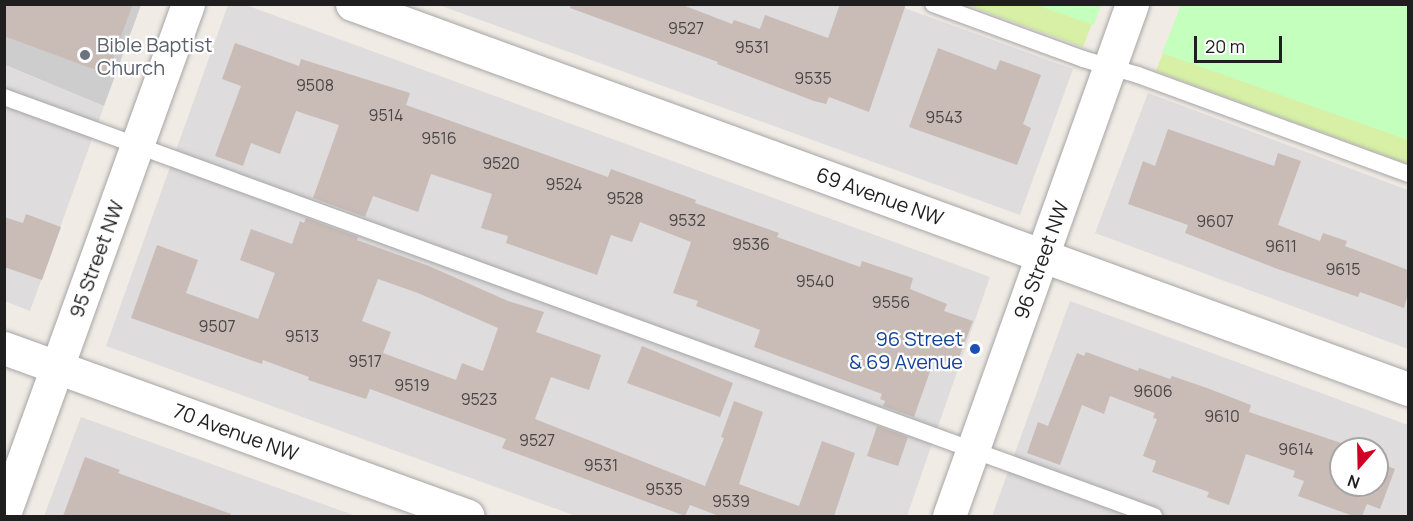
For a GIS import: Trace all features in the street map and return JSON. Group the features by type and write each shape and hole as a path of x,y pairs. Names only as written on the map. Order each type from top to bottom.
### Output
{"street":[{"name":"95 Street NW","path":"4,514 188,4"},
{"name":"69 Avenue NW","path":"351,4 1408,389"},
{"name":"96 Street NW","path":"949,516 1132,4"},
{"name":"70 Avenue NW","path":"4,348 468,516"}],"lane":[{"path":"933,4 1138,75 1408,174"},
{"path":"4,97 1154,516"}],"shaded area":[{"name":"Bible Baptist Church","path":"4,5 141,5 104,106 5,65"},
{"path":"228,5 246,5 990,277 907,516 576,516 106,346"},
{"path":"439,5 896,5 1073,69 1020,215"},
{"path":"4,65 104,106 30,311 5,301"},
{"path":"1148,93 1408,190 1408,349 1095,233"},
{"path":"1070,301 1408,425 1408,516 992,516"},
{"path":"81,417 356,516 44,516"}],"green space":[{"path":"967,5 1099,5 1083,47"},
{"path":"1036,5 1101,5 1094,25"},
{"path":"1181,5 1408,5 1408,164 1156,71"},
{"path":"1181,5 1408,5 1408,140 1162,53"}],"building":[{"name":"Bible Baptist Church","path":"4,4 133,4 107,74 4,36"},
{"path":"571,4 680,4 732,24 734,20 760,29 765,15 828,38 840,4 906,4 869,112 829,97 826,104 814,101 717,64 718,62 570,8"},
{"path":"235,43 299,66 301,59 410,93 406,105 608,177 611,169 696,200 695,203 779,233 777,237 860,267 862,261 913,278 910,289 947,304 944,311 973,321 956,365 935,357 914,417 883,406 885,401 880,399 882,394 754,347 760,330 696,306 698,301 673,293 691,242 640,222 632,242 611,235 597,275 506,243 508,236 481,228 492,194 431,174 418,212 373,196 365,217 313,198 339,125 296,111 280,154 251,143 243,166 215,156 241,86 222,79"},
{"path":"938,48 996,70 1000,60 1041,75 1023,124 1031,128 1017,165 909,127"},
{"path":"1168,129 1274,166 1278,153 1301,161 1278,225 1320,241 1323,233 1347,241 1345,246 1408,270 1408,293 1404,308 1360,292 1358,297 1275,268 1185,233 1188,225 1128,204 1143,161 1155,166"},
{"path":"26,214 61,227 42,280 4,267 4,217 23,223"},
{"path":"306,218 358,237 357,240 429,266 508,301 544,312 536,332 601,355 589,390 551,377 535,419 705,486 724,438 721,437 734,401 763,412 739,484 799,506 822,441 855,453 834,516 719,516 690,505 685,516 502,448 506,439 370,389 366,399 308,380 309,377 263,360 262,364 131,318 157,245 198,260 186,293 258,319 275,273 240,260 251,229 292,244 300,221 304,223","holes":["378,279 418,293 498,328 483,371 462,363 456,380 383,353 391,332 362,321"]},
{"path":"642,346 733,383 720,417 627,383"},
{"path":"1086,352 1138,371 1139,368 1170,379 1172,376 1251,405 1249,412 1329,439 1329,497 1384,497 1380,509 1367,504 1362,516 1353,516 1298,496 1304,481 1293,477 1295,471 1246,454 1229,505 1207,497 1209,492 1152,472 1156,461 1143,456 1157,419 1153,418 1155,413 1110,396 1104,414 1082,405 1060,465 1027,453 1038,422 1048,426 1077,353 1084,356"},
{"path":"877,426 908,437 898,466 867,456"},
{"path":"85,457 120,470 118,473 231,514 231,516 63,516"},
{"path":"1389,467 1395,469 1389,485"}],"place":[{"name":"Bible Baptist Church","path":"85,55"},
{"name":"96 Street & 69 Avenue","path":"975,349"}]}
